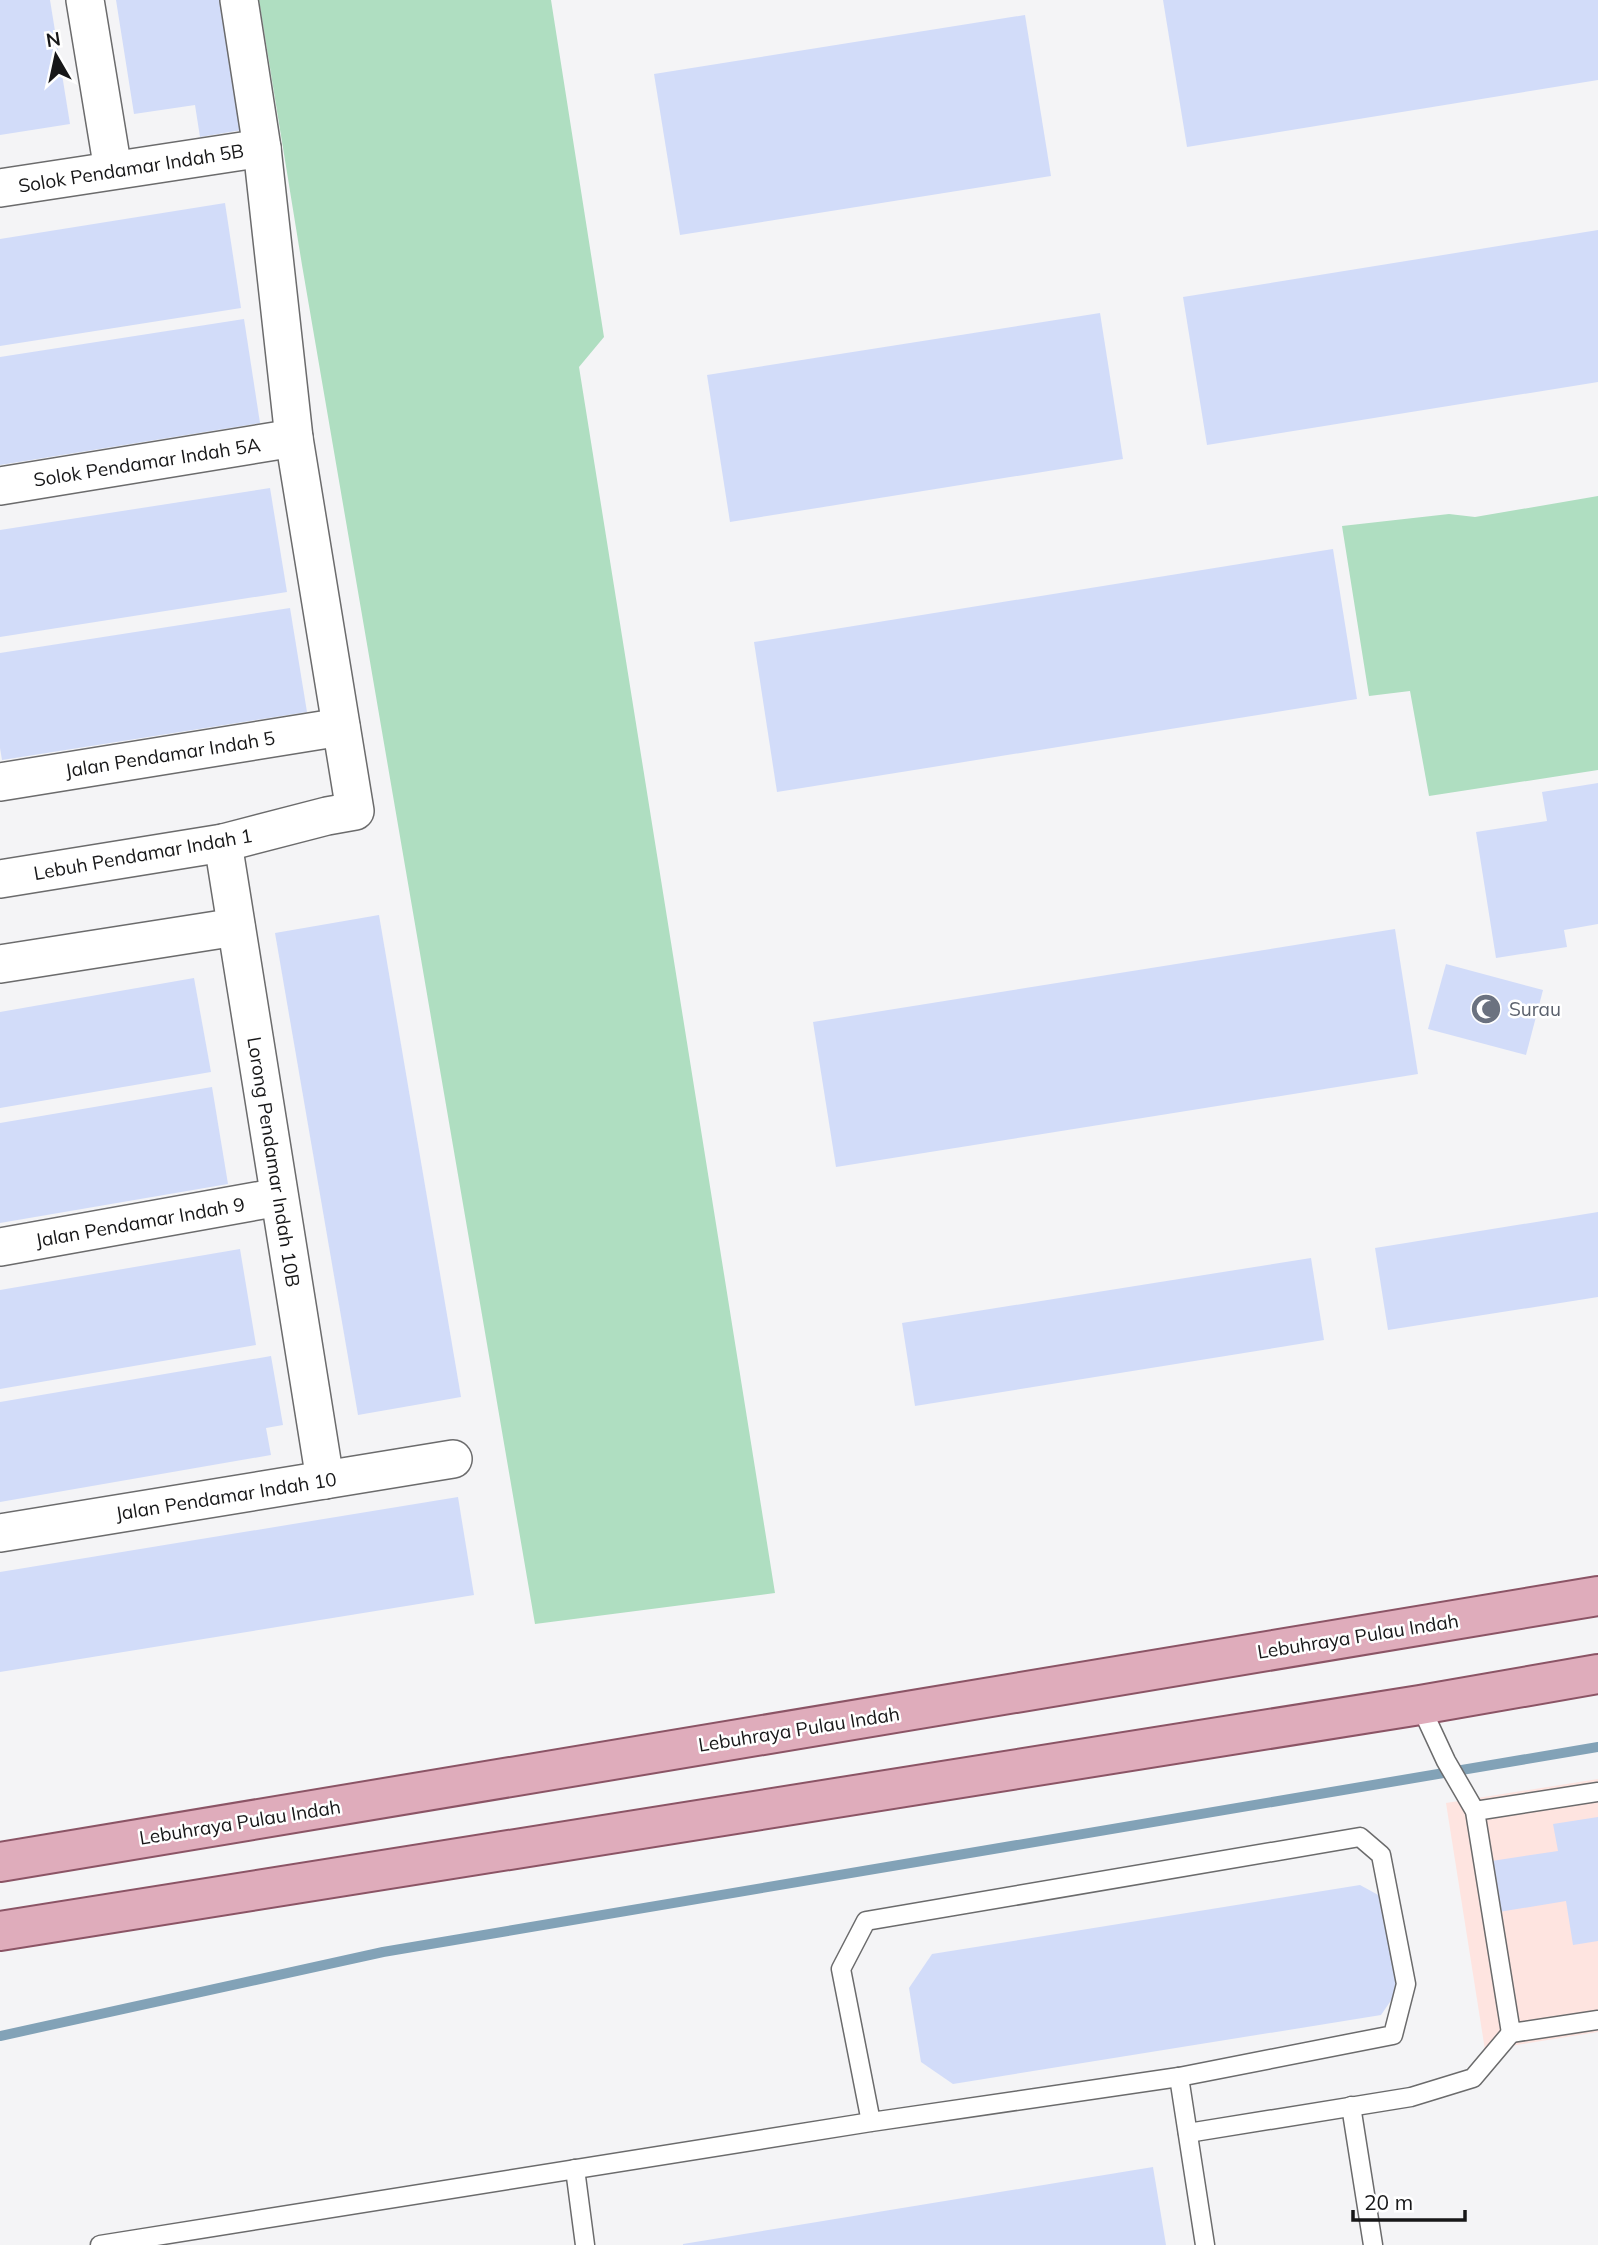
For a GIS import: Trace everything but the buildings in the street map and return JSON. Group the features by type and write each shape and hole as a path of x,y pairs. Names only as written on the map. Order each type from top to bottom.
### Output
{"main road":[{"name":"Lebuhraya Pulau Indah","path":"0,1862 1598,1596"},
{"path":"0,1931 1420,1705 1598,1674"}],"street":[{"path":"85,0 113,170"},
{"path":"239,0 262,148 294,438 341,727"},
{"name":"Solok Pendamar Indah 5B","path":"0,188 262,148"},
{"name":"Solok Pendamar Indah 5A","path":"0,486 294,438"},
{"name":"Jalan Pendamar Indah 5","path":"0,782 341,727"},
{"name":"Lebuh Pendamar Indah 1","path":"0,879 223,843 355,811 341,727"},
{"name":"Lorong Pendamar Indah 10B","path":"223,843 325,1480"},
{"path":"0,964 236,927"},
{"name":"Jalan Pendamar Indah 9","path":"0,1247 279,1197"},
{"name":"Jalan Pendamar Indah 10","path":"0,1533 453,1459"}],"lane":[{"path":"1420,1705 1470,1804 1511,2033"},
{"path":"1470,1804 1598,1792"},
{"path":"100,2245 871,2122 1179,2077 1393,2035 1406,1984 1381,1855 1360,1837 866,1921 841,1969 871,2122"},
{"path":"1188,2133 1411,2097 1473,2078 1511,2033 1598,2020"},
{"path":"1179,2077 1205,2245"},
{"path":"1351,2106 1373,2245"},
{"path":"575,2169 585,2245"}],"shaded area":[{"path":"1598,1779 1598,2032 1485,2050 1446,1803"}],"green space":[{"path":"259,0 551,0 604,337 579,367 775,1593 535,1624"},
{"path":"1598,496 1598,770 1429,796 1410,691 1369,696 1342,526 1449,514 1475,517"}],"waterway":[{"path":"0,2036 383,1952 1598,1747"}],"place":[{"name":"Surau","path":"1486,1009"}]}
